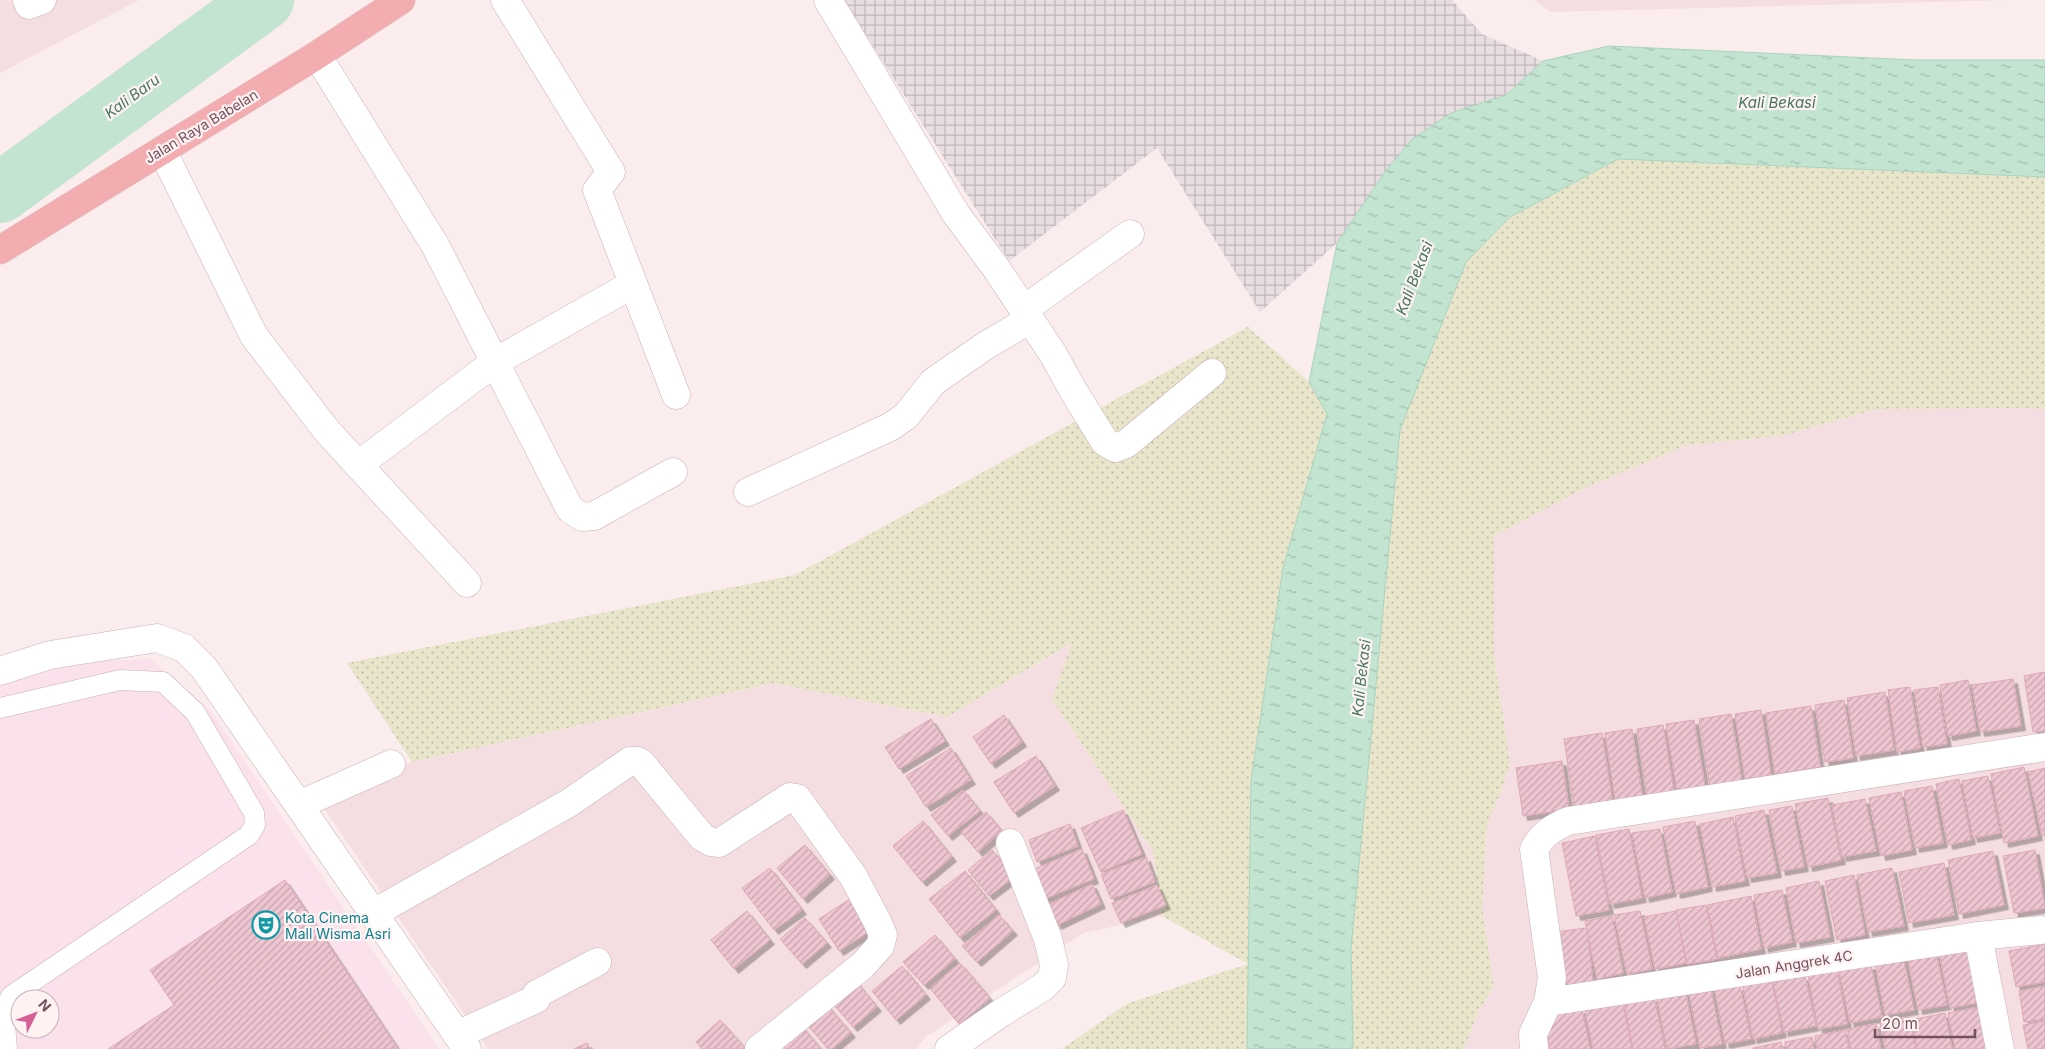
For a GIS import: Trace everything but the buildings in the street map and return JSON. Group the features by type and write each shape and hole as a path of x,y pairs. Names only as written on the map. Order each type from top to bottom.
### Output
{"main road":[{"name":"Jalan Raya Babelan","path":"0,250 317,56 401,0"}],"street":[{"path":"27,0 29,5 42,0"},
{"path":"504,0 611,172 597,190 676,395"},
{"path":"828,0 956,214 996,268 1053,354 1074,392 1106,442 1114,448 1126,444 1212,373"},
{"path":"317,56 435,245 570,509 582,517 594,516 673,472"},
{"path":"162,150 254,336 327,431 467,583"},
{"path":"748,492 890,427 906,416 933,382 985,346 1130,234"},
{"path":"358,465 496,362 633,284"},
{"path":"0,671 50,655 157,638 184,648 204,668 462,1042 536,999 537,994 596,962"},
{"path":"1534,1049 1533,1034 1548,1002 1552,978 1534,849 1540,838 1552,828 1568,821 2045,747"},
{"path":"374,913 569,803 630,761 638,761 642,764 702,837 711,842 719,843 790,797 797,798 853,876 877,921 882,935 880,946 863,965 759,1049"},
{"path":"299,805 391,764"},
{"path":"949,1049 1043,987 1052,978 1054,965 1048,939 1010,843"},
{"name":"Jalan Anggrek 4C","path":"1548,1002 1978,936 2041,930"},
{"path":"1978,936 2000,1049"}],"lane":[{"path":"0,708 120,680 162,682 195,712 254,813 255,825 248,836 11,996 2,1012 7,1049"}],"shaded area":[{"path":"0,0 139,0 0,73"},
{"path":"844,0 1452,0 1482,34 1543,61 1506,95 1451,113 1411,140 1384,173 1337,243 1260,312 1157,148 1009,261"},
{"path":"1534,0 2009,0 1550,12"},
{"path":"1618,159 2045,177 2045,410 2033,408 1878,409 1781,436 1688,445 1585,488 1494,536 1494,653 1510,763 1487,824 1482,907 1494,987 1479,1010 1464,1049 1353,1049 1351,949 1400,430 1466,262 1510,217"},
{"path":"1248,327 1309,382 1327,414 1283,568 1251,781 1247,1049 1062,1049 1126,1004 1248,964 1162,916 1153,851 1052,699 1072,643 947,717 774,683 412,762 347,663 795,575"},
{"path":"2033,408 2045,410 2045,1049 1464,1049 1479,1010 1494,987 1482,907 1487,824 1501,791 1509,756 1494,653 1494,536 1585,488 1688,445 1781,436 1878,409"},
{"path":"1073,643 1052,699 1153,851 1162,916 1083,933 926,1037 915,1049 488,1049 317,798 412,762 774,683 947,717"},
{"path":"150,659 210,710 439,1049 0,1049 0,686 79,662"}],"water":[{"name":"Kali Bekasi","path":"1609,46 1915,60 2045,60 2045,177 1618,159 1510,217 1466,262 1400,430 1351,949 1353,1049 1247,1049 1251,781 1283,568 1327,414 1309,382 1337,243 1384,173 1411,140 1451,113 1506,95 1543,61"}],"waterway":[{"name":"Kali Baru","path":"0,193 264,0"}],"place":[{"name":"Kota Cinema Mall Wisma Asri","path":"266,925"}]}
